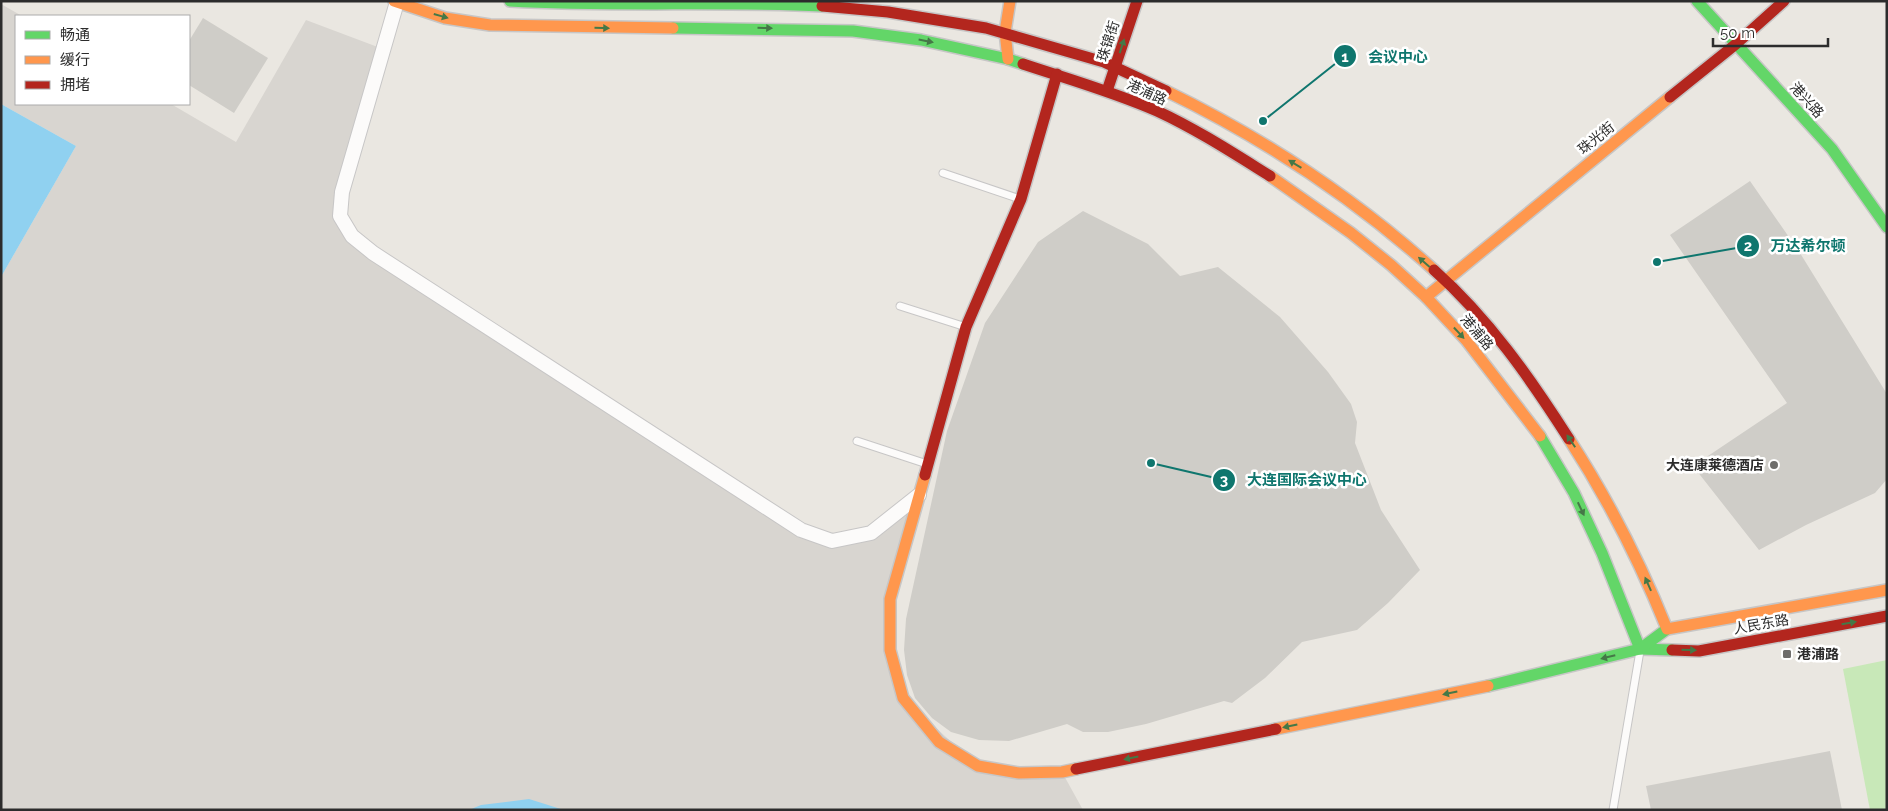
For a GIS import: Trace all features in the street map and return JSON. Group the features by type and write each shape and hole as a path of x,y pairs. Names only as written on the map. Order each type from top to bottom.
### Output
{"main road":[{"name":"港浦路","path":"510,1 840,7 941,20 1005,32 1116,66 1214,115 1301,168 1348,200 1445,280 1478,314 1526,374 1581,456 1626,534 1648,581 1667,629"},
{"path":"1008,59 1005,32 1010,1"},
{"name":"珠锦街","path":"1107,90 1137,1"},
{"name":"港兴路","path":"1697,1 1832,149 1887,227"},
{"name":"珠光街","path":"1426,297 1736,44 1784,1"},
{"name":"港浦路","path":"395,2 445,18 490,25 543,28 757,28 853,31 921,40 1008,59 1107,90 1158,112 1218,144 1289,188 1384,260 1426,297 1466,340 1535,428 1578,502 1602,553 1640,649"},
{"path":"640,3 642,26 650,29 659,23 657,3"},
{"path":"1057,74 1021,199 966,327 890,599 890,650 902,698 939,742 978,766 1019,773 1062,772 1512,680 1640,649 1667,629"},
{"name":"人民东路","path":"1667,629 1887,590"},
{"name":"人民东路","path":"1640,649 1699,651 1887,616"}],"street":[{"path":"395,2 342,192 340,216 352,236 382,258 801,530 832,540 871,533 919,495"}],"lane":[{"path":"943,173 1021,199"},
{"path":"900,306 966,327"},
{"path":"857,441 927,464"},
{"path":"1613,810 1640,649"}],"green space":[{"path":"1887,660 1887,810 1870,810 1843,669"}],"shaded area":[{"path":"1,4 20,15 15,15 15,105 173,105 236,142 306,20 383,49 340,216 352,236 801,530 832,541 871,533 919,495 890,599 903,698 978,766 1062,772 1083,810 1,810 1,277 76,146 1,104"}],"water":[{"path":"1,104 76,146 1,277"},
{"path":"529,799 564,810 469,810 481,805"}],"building":[{"path":"203,18 268,58 234,113 190,86 190,39"},
{"path":"1750,181 1800,253 1887,394 1887,479 1875,493 1806,525 1759,550 1693,466 1787,403 1670,235"},
{"path":"1083,211 1148,244 1180,276 1218,267 1280,317 1328,372 1351,404 1357,422 1355,443 1381,510 1420,570 1388,603 1357,630 1302,642 1265,678 1232,703 1224,701 1146,724 1108,732 1083,732 1067,724 1009,741 979,740 951,732 932,718 915,698 907,675 904,650 906,619 947,431 985,323 1038,242"},
{"path":"1830,751 1842,810 1651,810 1646,786"}],"traffic: fast":[{"path":"510,1 588,4 822,6"},
{"path":"1697,1 1832,149 1887,227"},
{"path":"673,28 853,31 921,40 1023,64"},
{"path":"1540,436 1574,493 1602,553 1640,649 1672,650"},
{"path":"1488,686 1640,649 1667,629"}],"traffic: slow":[{"path":"394,1 445,18 490,25 673,28"},
{"path":"1008,59 1005,32 1010,1"},
{"path":"1166,91 1238,129 1306,171 1372,218 1434,270"},
{"path":"1426,297 1670,97"},
{"path":"1270,176 1351,233 1391,265 1426,297 1466,340 1540,436"},
{"path":"1569,439 1623,531 1667,629 1887,590"},
{"path":"925,475 890,599 890,650 903,698 939,742 978,766 1019,773 1062,772 1076,769"},
{"path":"1276,729 1488,686"}],"traffic: jam":[{"path":"1107,91 1137,1"},
{"path":"1670,97 1736,44 1784,1"},
{"path":"822,6 888,12 986,28 1104,62 1166,91"},
{"path":"1023,64 1108,92 1157,111 1200,133 1270,176"},
{"path":"925,475 966,327 1021,199 1057,74"},
{"path":"1434,270 1473,308 1508,350 1569,439"},
{"path":"1672,650 1699,651 1887,616"},
{"path":"1076,769 1276,729"}],"place":[{"name":"会议中心","path":"1263,121"},
{"name":"万达希尔顿","path":"1657,262"},
{"name":"大连国际会议中心","path":"1151,463"},
{"name":"大连康莱德酒店","path":"1774,465"},
{"name":"港浦路","path":"1787,654"}]}
